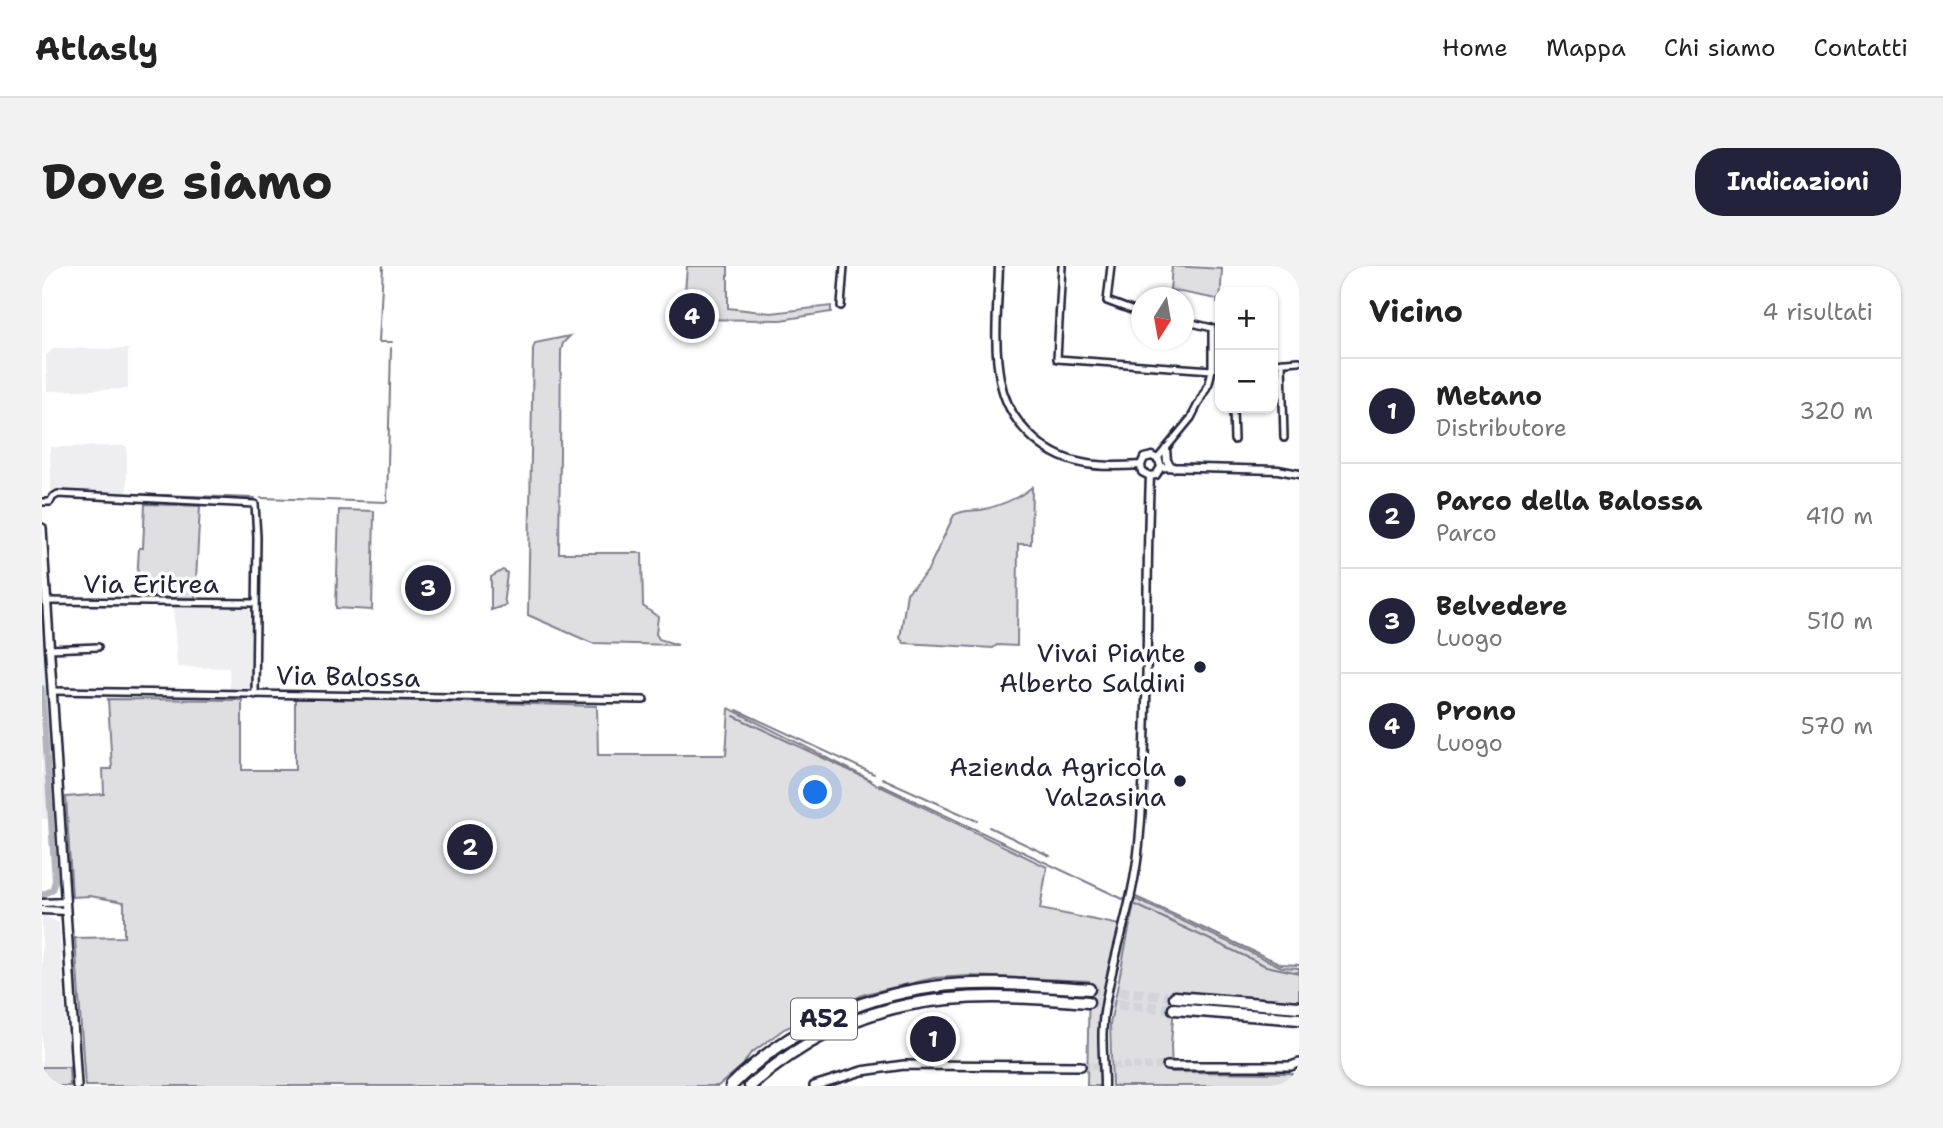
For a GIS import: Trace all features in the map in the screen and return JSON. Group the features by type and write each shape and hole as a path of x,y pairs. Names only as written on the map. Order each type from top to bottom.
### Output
{"highway":[{"name":"A52","path":"731,1086 772,1050 803,1030 868,1002 934,986 969,984 1088,989"},
{"name":"A52","path":"750,1086 779,1061 809,1041 840,1025 903,1005 933,999 1000,996 1088,1002"},
{"path":"1175,997 1299,1007"},
{"path":"1174,1009 1299,1019"}],"main road":[{"path":"42,528 45,621 52,691 77,1086"},
{"path":"814,1086 862,1071 904,1065 1081,1066"},
{"path":"1167,1066 1296,1066"}],"street":[{"path":"841,306 844,266"},
{"path":"999,266 999,374 1003,393 1016,419 1041,444 1066,458 1096,465 1141,465"},
{"path":"1062,266 1056,359 1215,368"},
{"path":"1111,266 1107,301 1131,310"},
{"path":"1158,458 1191,418 1209,383 1212,370 1212,328 1194,324"},
{"path":"1278,362 1299,361"},
{"path":"1282,362 1284,438"},
{"path":"1234,413 1234,440"},
{"path":"1166,449 1167,461 1173,468"},
{"path":"1147,456 1158,458 1161,467 1159,473 1150,476 1142,472 1141,465 1147,456"},
{"path":"1161,467 1278,470 1299,474"},
{"path":"1104,1086 1102,1038 1105,1005 1135,874 1140,840 1147,692 1150,476"},
{"path":"42,502 50,502 58,494 256,504 255,695"},
{"name":"Via Eritrea","path":"45,599 256,603"},
{"path":"49,649 98,647"},
{"name":"Via Balossa","path":"52,691 644,699"},
{"path":"42,903 65,902"},
{"path":"42,910 66,911"}],"shaded area":[{"path":"687,266 728,266 728,308 771,313 831,306 831,312 781,320 683,319"},
{"path":"1172,266 1222,269 1221,287 1215,287 1215,299 1194,295 1194,287 1170,287"},
{"path":"570,336 563,343 561,351 559,553 642,553 643,606 658,617 656,634 659,639 678,645 592,643 528,615 533,349 535,343"},
{"path":"54,348 128,349 128,389 47,391 46,356"},
{"path":"127,446 127,495 51,490 50,447"},
{"path":"1032,487 1031,544 1018,544 1017,646 997,645 993,648 904,643 900,638 907,593 927,572 954,515 1001,504"},
{"path":"145,504 200,506 195,598 136,597 139,548 143,548"},
{"path":"339,510 374,511 372,610 336,608"},
{"path":"503,570 507,573 504,598 506,605 491,610 491,577"},
{"path":"173,604 254,605 252,692 230,692 229,668 177,667"},
{"path":"42,626 45,629 57,819 42,819"},
{"path":"295,697 597,706 598,755 726,755 729,708 873,783 1047,867 1040,909 1120,925 1099,1016 1100,1086 1087,1086 1089,981 969,976 934,978 865,994 784,1029 750,1054 743,1065 718,1086 85,1086 75,938 124,937 124,902 90,896 72,897 66,797 104,794 103,769 112,769 108,699 242,700 242,770 295,770"},
{"path":"1135,899 1282,967 1299,968 1299,1001 1175,991 1172,1072 1290,1073 1299,1077 1299,1086 1112,1086 1110,1024"},
{"path":"42,915 59,923 69,1067 42,1067"},
{"path":"42,1067 69,1067 70,1086 42,1086"}],"waterway":[{"path":"383,266 379,342 392,342"},
{"path":"261,498 387,502 391,348"},
{"path":"127,494 255,498"},
{"path":"42,688 55,881 52,890 42,895"},
{"path":"737,710 874,774"},
{"path":"734,716 870,780"},
{"path":"882,778 977,821"},
{"path":"879,784 1125,900"},
{"path":"989,827 1050,856"},
{"path":"1136,897 1281,964 1299,965"},
{"path":"1134,904 1266,966 1299,973"}],"tunnel":[{"path":"1089,989 1175,997"},
{"path":"1088,1002 1174,1009"},
{"path":"1081,1066 1167,1066"}],"place":[{"name":"Prono","path":"692,316"},
{"name":"Belvedere","path":"428,588"},
{"name":"Vivai Piante Alberto Saldini","path":"1200,667"},
{"name":"Azienda Agricola Valzasina","path":"1180,781"},
{"name":"Parco della Balossa","path":"470,847"},
{"name":"Metano","path":"933,1039"}]}
